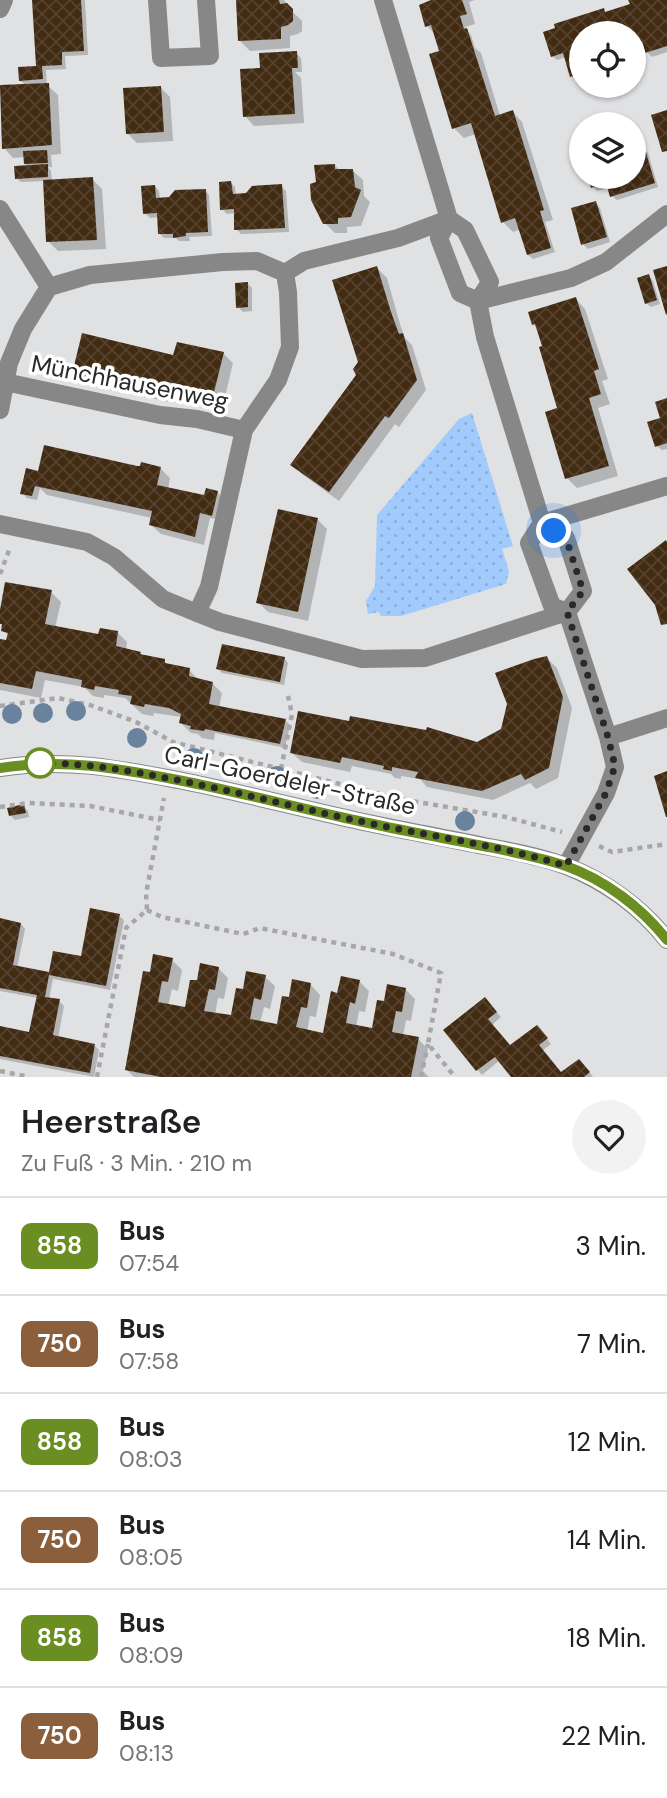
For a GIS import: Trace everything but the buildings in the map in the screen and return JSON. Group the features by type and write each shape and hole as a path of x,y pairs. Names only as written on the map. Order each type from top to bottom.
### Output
{"street":[{"path":"0,9 4,0"},
{"path":"157,0 160,58 210,56 206,0"},
{"path":"0,524 87,542 114,557 163,599 220,622 362,659 425,659 567,612 583,591 566,538 542,523 485,337 478,301 490,282 465,230 449,219 383,0"},
{"path":"0,209 6,228 49,288"},
{"path":"449,219 439,238 460,293 478,301 571,278 606,262 667,214"},
{"path":"0,410 9,363 23,329 49,288 90,275 223,262 257,261 285,273 304,261 398,238 449,219"},
{"name":"Münchhausenweg","path":"197,613 209,587 244,430 278,380 290,347 285,273"},
{"name":"Münchhausenweg","path":"5,382 244,430"},
{"path":"567,612 552,606 529,543 542,523 667,486"},
{"path":"566,866 606,793 615,766 567,612"},
{"path":"608,737 667,718"},
{"name":"Carl-Goerdeler-Straße","path":"0,768 29,764 87,764 233,791 359,821 529,855 566,866 606,886 645,915 667,940"}],"path":[{"path":"281,768 292,714 288,696"},
{"path":"0,706 58,698 90,705 136,722 173,742 400,799 506,817 552,828 581,839"},
{"path":"147,910 146,894 173,742"},
{"path":"0,807 28,803 90,807 160,820"},
{"path":"626,851 667,844"},
{"path":"147,910 162,917 243,934 260,928 393,954 441,973 421,1077"},
{"path":"97,1077 126,929 147,910"},
{"path":"428,1044 455,1077"},
{"path":"0,1072 29,1077"}],"shaded area":[{"path":"472,413 513,546 502,549 509,571 506,584 401,616 381,616 379,612 368,614 366,601 375,586 377,515 459,419"}],"bus line":[{"name":"858","path":"0,768 62,763 111,767 529,855 566,866 606,886 645,915 667,940"}],"route":[{"path":"40,763 111,767 529,855 566,866 606,793 615,766 567,612 583,591 566,538 554,531"}]}
